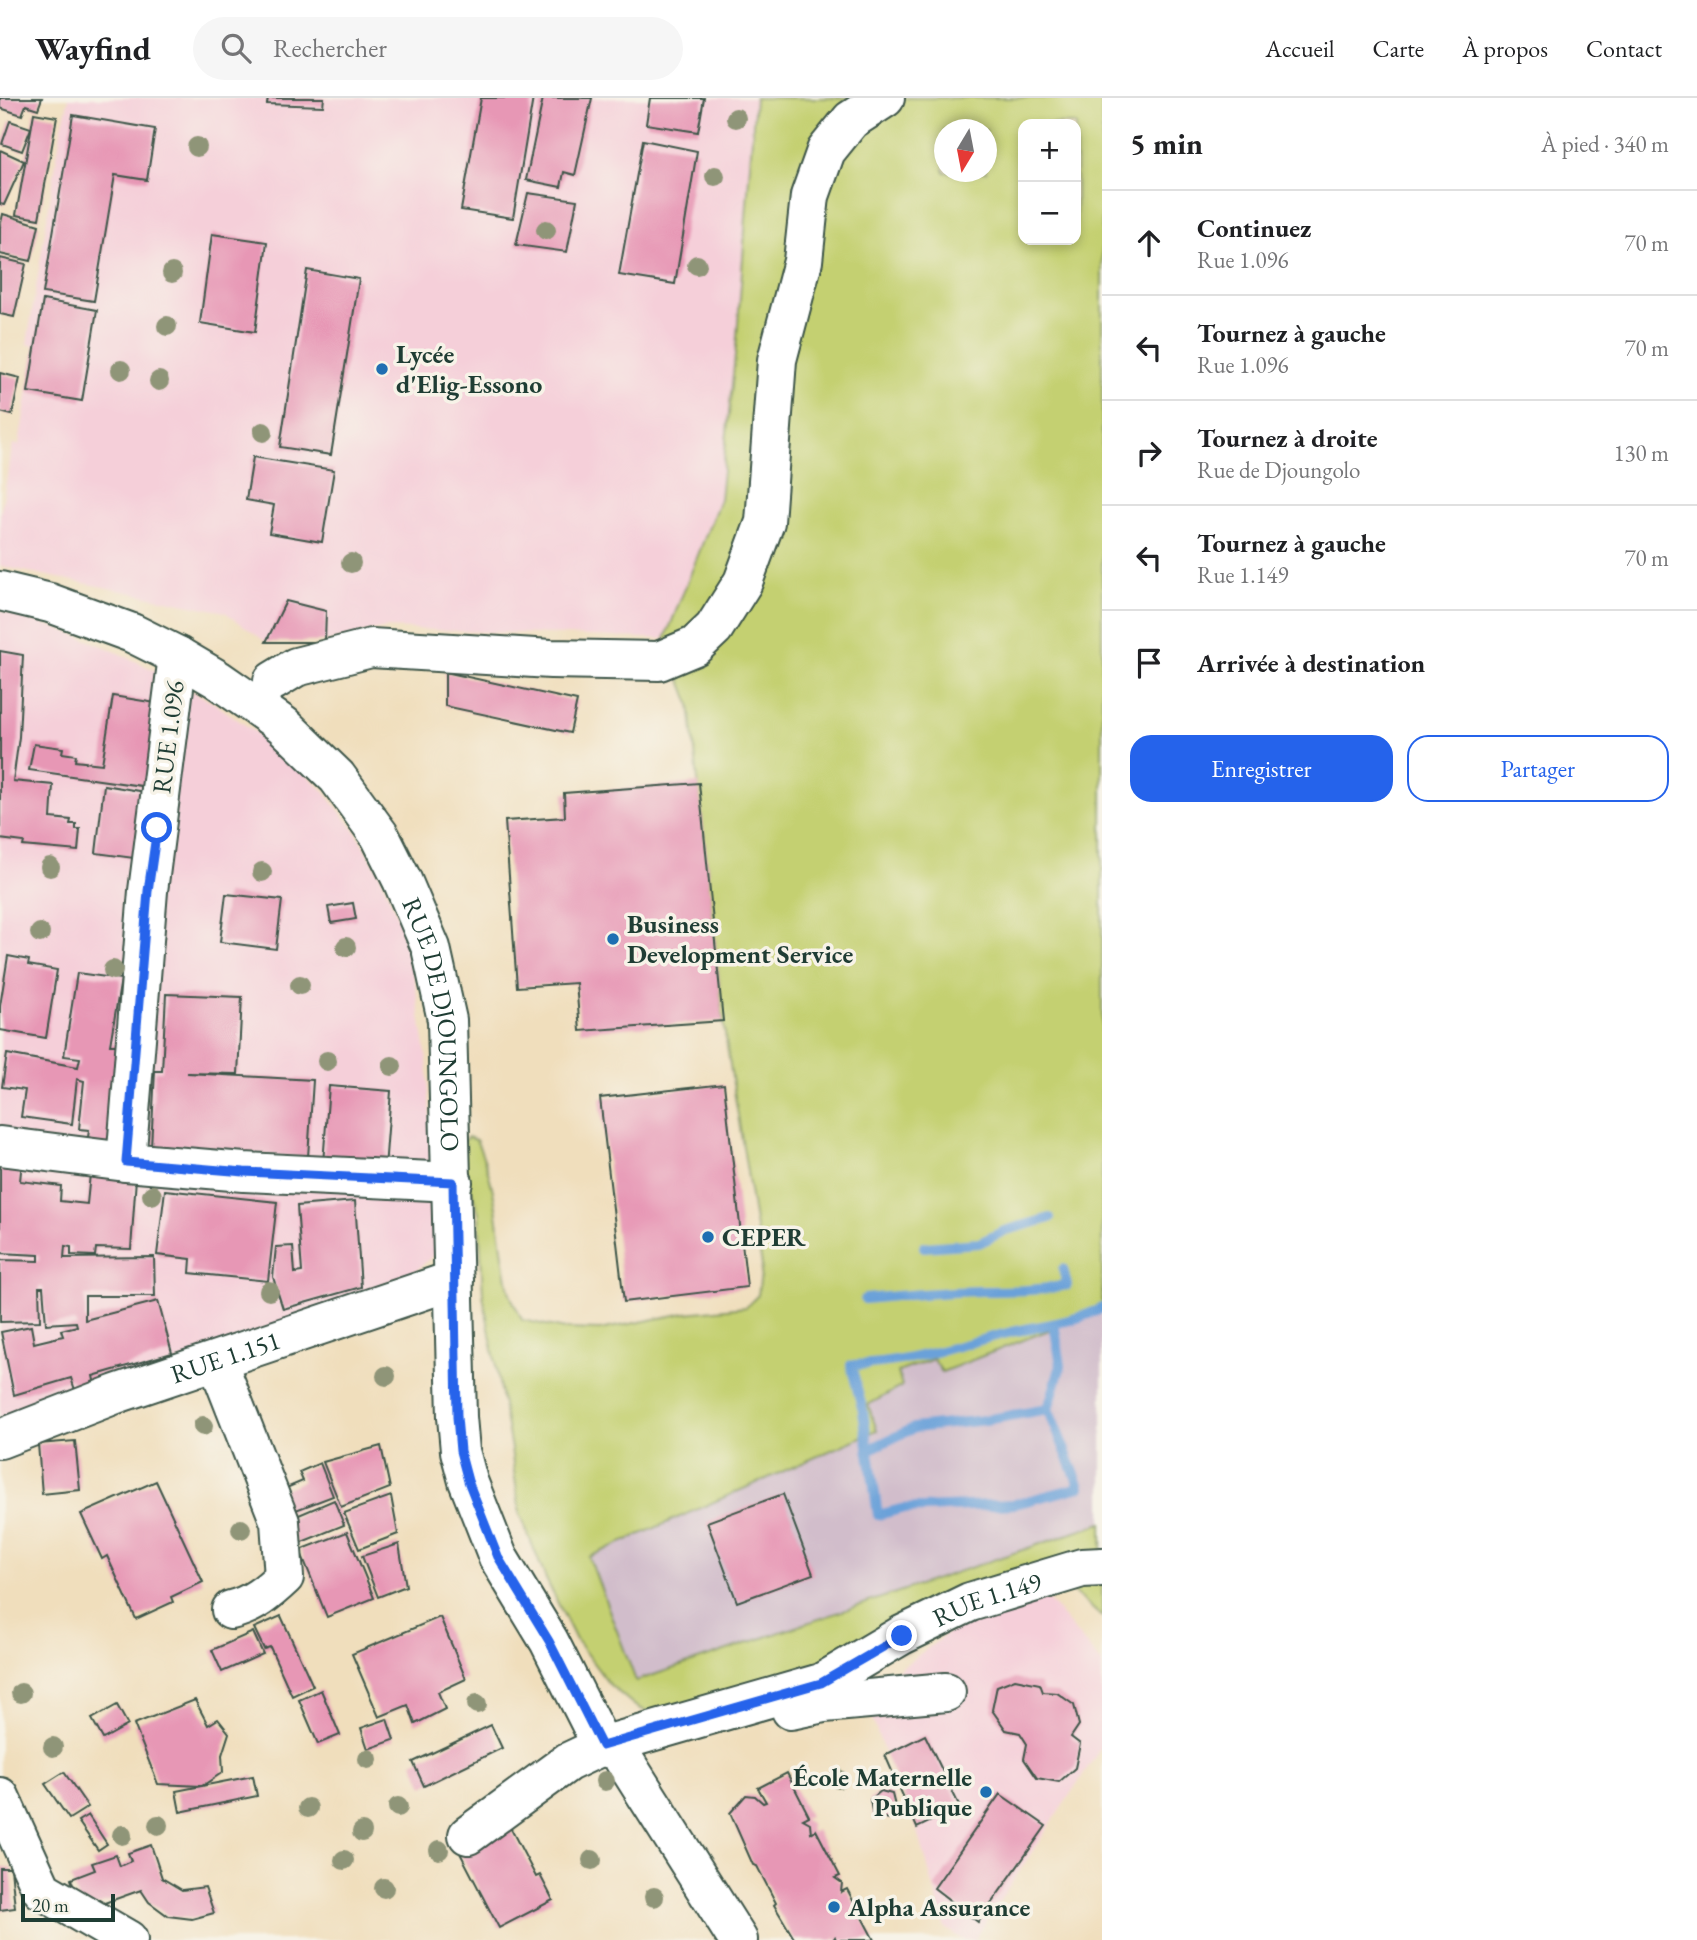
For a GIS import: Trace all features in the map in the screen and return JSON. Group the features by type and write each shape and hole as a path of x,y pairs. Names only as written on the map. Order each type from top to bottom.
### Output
{"street":[{"path":"273,681 296,667 371,648 551,659 659,661 695,646 715,628 743,582 765,522 777,360 803,261 810,196 827,151 851,120 884,98"},
{"name":"RUE DE DJOUNGOLO","path":"0,591 50,603 131,633 217,679 283,725 337,777 380,836 431,948 447,1020 457,1417 460,1451 468,1481 498,1557 611,1749 738,1940"},
{"name":"RUE 1.096","path":"126,1162 148,891 178,656"},
{"path":"0,1146 126,1162 244,1172 453,1182"},
{"name":"RUE 1.151","path":"0,1440 116,1394 454,1280"},
{"path":"216,1361 281,1522 284,1577 268,1593 244,1607 231,1610"},
{"name":"RUE 1.149","path":"611,1749 821,1683 902,1636 970,1602 1082,1569 1102,1567"},
{"path":"468,1835 568,1762 611,1749 697,1737 824,1703 946,1692"},
{"path":"0,1797 42,1890 128,1940"}],"shaded area":[{"name":"Lycée d'Elig-Essono","path":"69,98 755,98 737,337 720,499 665,639 386,628 325,642 266,642 225,612 0,566 0,516 13,444 19,445 35,346 27,344 61,131"},
{"path":"0,610 108,648 214,703 281,750 322,789 354,829 380,874 400,923 414,977 427,1060 438,1251 416,1271 275,1327 0,1426"},
{"path":"1102,1309 1102,1523 636,1682 589,1556 876,1430 868,1405 902,1386 898,1373 933,1358 943,1372"},
{"name":"École Maternelle Publique","path":"1001,1594 1047,1598 1102,1664 1102,1746 974,1940 963,1940 945,1928 917,1828 885,1755 864,1695"}],"green space":[{"path":"755,98 1102,98 1102,1309 942,1372 933,1359 898,1372 902,1386 868,1405 877,1430 589,1557 636,1681 1102,1523 1102,1617 1053,1574 843,1654 655,1716 635,1706 609,1684 576,1640 546,1579 520,1514 483,1295 479,1213 457,1148 468,1137 476,1140 484,1158 494,1195 509,1290 522,1320 565,1329 600,1330 685,1313 746,1307 758,1295 762,1266 723,1021 690,704 665,639 720,499 737,337"}],"building":[{"path":"0,98 42,98 38,109 26,105 22,115 0,108"},
{"path":"268,98 324,98 323,106 267,104"},
{"path":"481,98 533,98 513,218 461,210"},
{"path":"543,98 592,98 575,175 564,172 561,187 526,180"},
{"path":"650,98 704,98 698,132 646,124"},
{"path":"34,113 57,117 39,219 16,215"},
{"path":"73,115 155,129 147,180 115,175 94,301 43,293"},
{"path":"10,121 31,128 22,151 2,144"},
{"path":"643,140 697,151 675,284 619,275"},
{"path":"0,150 24,161 4,205 0,204"},
{"path":"528,193 577,200 567,252 516,245"},
{"path":"3,214 39,225 31,261 0,254"},
{"path":"212,234 267,242 255,332 200,323"},
{"path":"0,258 26,264 14,317 0,314"},
{"path":"307,270 359,279 331,455 280,447"},
{"path":"43,300 97,310 82,401 28,392"},
{"path":"0,373 20,378 12,415 0,412"},
{"path":"253,457 334,470 322,542 269,533 274,505 246,500"},
{"path":"286,601 326,611 325,642 266,642"},
{"path":"0,651 23,655 19,737 13,781 53,785 51,818 71,820 70,824 76,824 76,829 80,829 78,851 23,846 24,842 0,839"},
{"path":"445,672 577,701 570,733 445,706"},
{"path":"113,696 162,704 149,787 29,770 34,744 63,748 62,753 76,755 75,761 102,764"},
{"path":"699,783 723,1021 580,1031 576,983 517,987 505,821 565,817 564,793"},
{"path":"104,785 157,794 141,859 96,853"},
{"path":"226,894 282,900 276,949 220,942"},
{"path":"353,903 356,919 331,923 328,907"},
{"path":"8,956 29,960 28,965 57,970 46,1038 0,1030 0,1006"},
{"path":"77,973 121,979 110,1045 117,1045 118,1147 87,1145 89,1130 79,1129 84,1081 77,1079 72,1124 21,1117 25,1090 2,1087 7,1054 78,1067 80,1058 64,1056"},
{"path":"166,994 242,997 238,1074 187,1073 313,1080 308,1157 151,1147 155,1071 162,1071"},
{"path":"724,1084 747,1287 624,1302 600,1098"},
{"path":"329,1086 391,1091 385,1168 323,1163"},
{"path":"0,1159 22,1161 20,1181 61,1186 60,1201 87,1204 90,1174 136,1178 131,1249 96,1248 95,1256 71,1255 71,1247 65,1246 64,1258 154,1257 155,1296 85,1296 85,1320 158,1301 172,1353 93,1376 96,1389 77,1396 71,1378 14,1395 1,1332 31,1326 34,1343 63,1336 61,1330 77,1326 76,1322 46,1324 43,1287 39,1287 40,1321 0,1322 0,1260 39,1261 39,1255 0,1253"},
{"path":"165,1190 277,1202 268,1281 190,1273 191,1259 157,1255"},
{"path":"355,1201 361,1287 283,1309 273,1277 276,1247 293,1246 295,1273 302,1272 297,1206"},
{"path":"75,1441 80,1490 42,1494 38,1444"},
{"path":"381,1446 390,1488 341,1507 323,1462"},
{"path":"320,1463 333,1496 288,1513 279,1491 303,1481 299,1472"},
{"path":"156,1481 203,1582 171,1597 173,1602 136,1619 107,1556 102,1559 81,1514"},
{"path":"783,1494 813,1574 737,1602 707,1522"},
{"path":"391,1496 398,1534 359,1549 344,1513"},
{"path":"334,1500 344,1525 297,1544 287,1520"},
{"path":"347,1532 374,1598 327,1617 300,1550"},
{"path":"399,1544 406,1586 378,1597 362,1556"},
{"path":"281,1616 313,1686 292,1696 270,1647 264,1649 254,1628"},
{"path":"440,1617 466,1679 438,1692 445,1709 415,1724 408,1705 379,1717 352,1654"},
{"path":"253,1632 263,1654 222,1672 212,1650"},
{"path":"1015,1679 1040,1684 1043,1692 1057,1693 1074,1705 1079,1725 1071,1737 1080,1744 1075,1768 1059,1782 1037,1778 1024,1759 1027,1744 1020,1733 1006,1730 992,1710 997,1686"},
{"path":"321,1690 340,1735 318,1744 299,1700"},
{"path":"195,1700 208,1725 218,1719 229,1733 222,1755 223,1772 202,1786 158,1784 134,1724"},
{"path":"117,1705 128,1725 103,1739 92,1719"},
{"path":"387,1719 394,1740 368,1749 361,1728"},
{"path":"491,1725 502,1748 424,1786 413,1762"},
{"path":"925,1735 960,1807 917,1828 885,1755"},
{"path":"64,1772 88,1807 69,1819 45,1784"},
{"path":"787,1773 809,1816 803,1819 810,1823 811,1833 816,1830 840,1876 835,1878 842,1883 841,1892 847,1889 874,1940 836,1940 835,1937 833,1940 795,1940 774,1905 776,1903 757,1866 753,1865 730,1813 746,1795 766,1802 758,1788"},
{"path":"253,1776 257,1796 180,1812 176,1791"},
{"path":"881,1791 892,1794 896,1810 890,1819 873,1816 870,1800"},
{"path":"1000,1794 1046,1826 978,1922 934,1888"},
{"path":"88,1815 107,1844 98,1850 78,1821"},
{"path":"510,1827 536,1877 540,1875 553,1900 499,1928 460,1853"},
{"path":"151,1845 162,1878 182,1890 205,1887 214,1913 192,1919 168,1916 149,1902 141,1890 82,1911 71,1879 95,1870 92,1863 116,1855 120,1866 131,1861 128,1853"},
{"path":"0,1868 11,1868 15,1908 0,1910"}],"waterway":[{"path":"924,1247 979,1243 1004,1231 1050,1218"},
{"path":"865,1299 1056,1287 1067,1285 1063,1269"},
{"path":"1054,1324 1061,1365 1048,1409 1080,1487 1015,1504 901,1509 878,1515 863,1411 851,1365 912,1358 1068,1320 1102,1308"},
{"path":"868,1450 914,1428 1048,1409"}],"place":[{"name":"Lycée d'Elig-Essono","path":"382,369"},
{"name":"Business Development Service","path":"613,939"},
{"name":"CEPER","path":"708,1237"},
{"name":"École Maternelle Publique","path":"986,1792"},
{"name":"Alpha Assurance","path":"834,1907"}],"route":[{"path":"157,828 136,1015 126,1162 244,1172 453,1182 457,1417 460,1451 468,1481 498,1557 549,1641 602,1746 821,1683 902,1636"}]}
